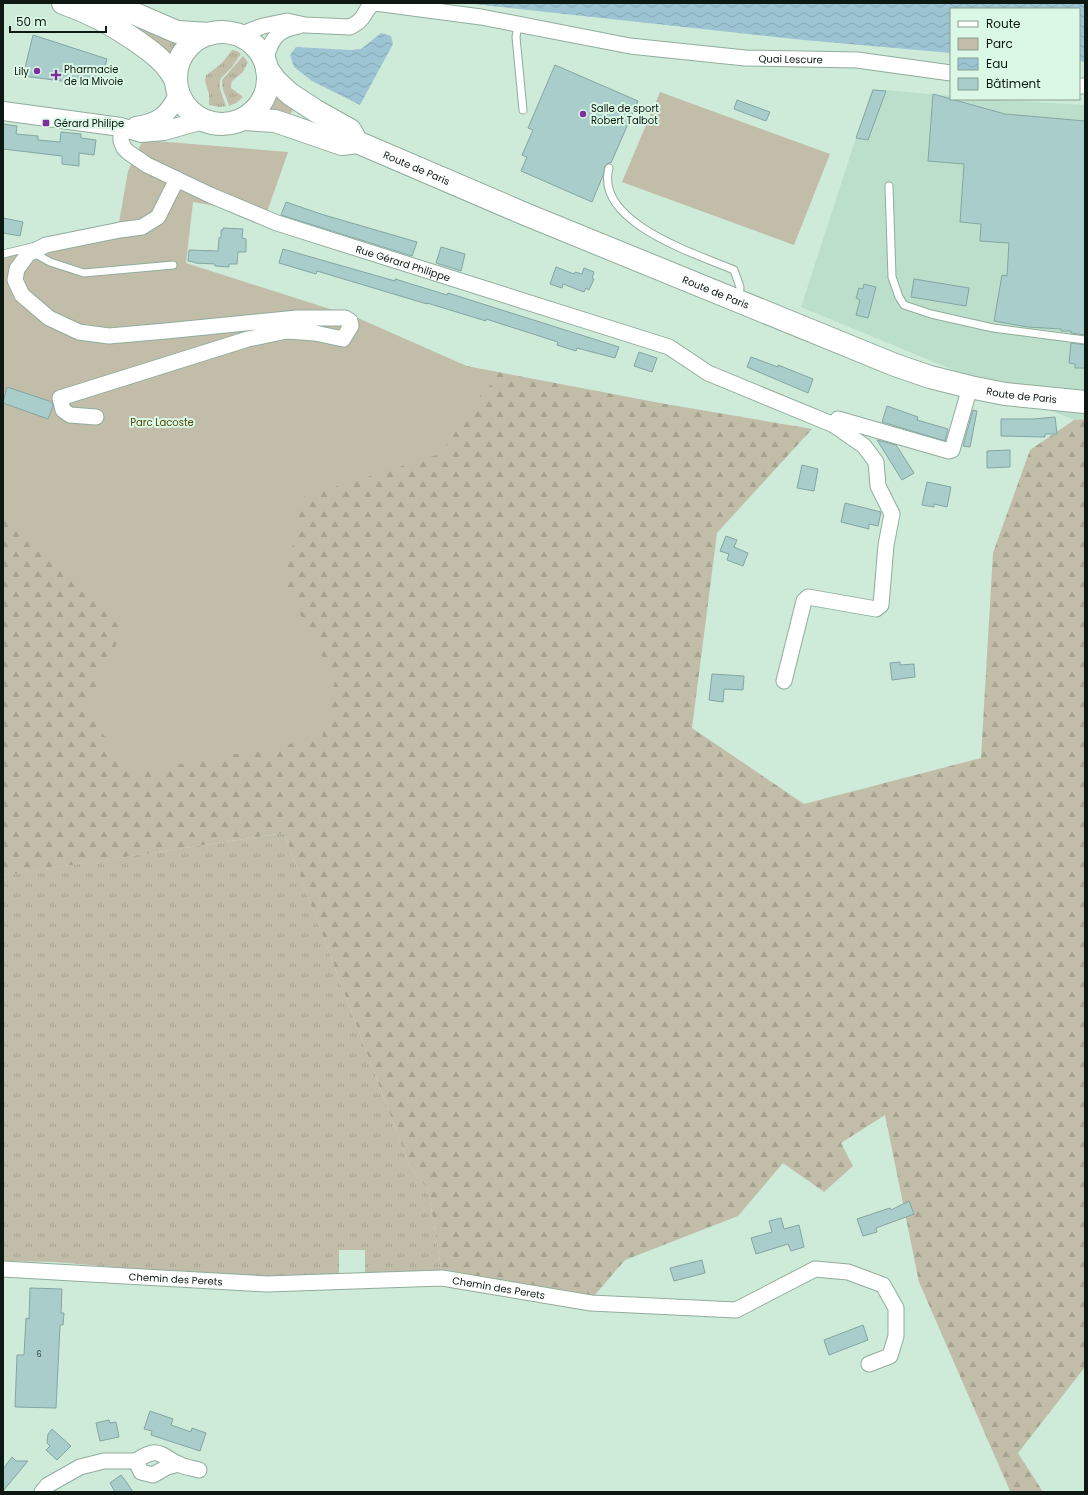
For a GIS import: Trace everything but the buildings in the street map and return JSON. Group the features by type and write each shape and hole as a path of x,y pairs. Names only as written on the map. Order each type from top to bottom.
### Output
{"main road":[{"path":"63,3 103,20 163,60 173,74 186,107 203,120 212,123 226,124 243,119 252,113 261,103 266,91 268,80 266,66 258,49 252,43 239,35 225,32 210,34 177,32 126,10 103,3"},
{"path":"177,87 178,67 181,57 186,49 199,38 210,34"},
{"name":"Route de Paris","path":"266,66 276,82 290,94 316,111 350,130 357,142"},
{"name":"Route de Paris","path":"243,119 275,121 342,144 357,142 463,188 895,365 930,377 1005,394 1085,402"}],"street":[{"path":"239,35 276,22 287,21 305,25 350,27 362,18 366,9 375,3"},
{"name":"Quai Lescure","path":"375,3 481,17 630,46 745,58 857,60 950,73"},
{"path":"266,66 268,50 272,40 288,28 305,25"},
{"path":"121,127 144,125 158,120 169,110 177,87"},
{"path":"3,110 121,127 141,133 164,131 203,120"},
{"name":"Rue Gérard Philippe","path":"121,127 121,141 128,152 147,165 210,195 277,223 669,348 708,373 834,425 864,446 876,462 878,486 892,514 886,545 881,605 876,609 808,597 804,601 784,681"},
{"path":"96,417 70,416 63,410 60,398 248,339 287,331 315,333 343,339 351,326 350,321 345,318 297,318 166,332 110,336 79,332 49,318 22,295 14,280 17,269 28,254 46,245 142,227 158,217 177,179"},
{"path":"834,425 838,419 949,451 952,450 970,387"},
{"name":"Chemin des Perets","path":"3,1269 267,1284 442,1278 591,1303 736,1310 815,1269 848,1272 883,1285 896,1308 896,1336 890,1356 869,1364"},
{"path":"42,1492 48,1484 80,1467 104,1461 136,1461 147,1453 162,1453 179,1464 199,1470"},
{"path":"136,1461 141,1472 153,1475 166,1467 179,1464"}],"lane":[{"path":"518,25 516,37 523,110"},
{"path":"609,168 607,175 608,191 616,204 625,214 638,225 661,239 734,270 740,287 739,301"},
{"path":"889,186 892,277 899,297 904,305 932,314 993,328 1085,340"},
{"path":"3,254 16,250 46,245"},
{"path":"32,252 50,262 84,273 173,265"}],"shaded area":[{"path":"872,89 950,96 950,100 998,100 1085,105 1085,419 1074,420 801,307"}],"green space":[{"path":"117,13 177,43 170,56"},
{"path":"232,50 241,54 220,81 220,89 226,106 219,107 209,105 209,94 205,81 206,75 222,63"},
{"path":"243,56 248,62 243,72 232,81 231,88 243,97 236,103 229,106 223,90 222,80"},
{"path":"275,90 295,105 288,119 263,114 269,107"},
{"path":"660,92 830,154 794,245 622,182"},
{"name":"Parc Lacoste","path":"143,140 288,152 266,215 193,202 186,263 358,318 496,379 472,405 446,445 453,450 303,497 284,584 335,681 322,738 132,773 85,710 123,630 3,507 3,259 12,255 117,234 128,171"},
{"path":"237,322 660,403 812,429 717,533 692,728 804,804 981,758 993,553 1030,450 1074,420 1085,419 1085,1367 1018,1453 1043,1492 1010,1491 919,1282 885,1115 841,1143 853,1166 824,1192 783,1163 738,1216 625,1260 587,1304 443,1279 428,1189 410,1167 284,833 5,875 3,874 3,418"},
{"path":"284,833 410,1167 428,1189 443,1279 365,1277 365,1250 339,1250 339,1278 260,1279 54,1262 3,1261 3,875"}],"water":[{"path":"465,3 1085,3 1085,62 1080,61 1080,8 950,8 950,53 804,40"},
{"path":"381,33 391,36 393,44 360,105 312,81 294,67 290,55 296,47 351,50 361,49"}],"place":[{"name":"Lily","path":"37,71"},
{"name":"Pharmacie de la Mivoie","path":"56,75"},
{"name":"Salle de sport Robert Talbot","path":"583,114"},
{"name":"Gérard Philipe","path":"46,123"}]}
